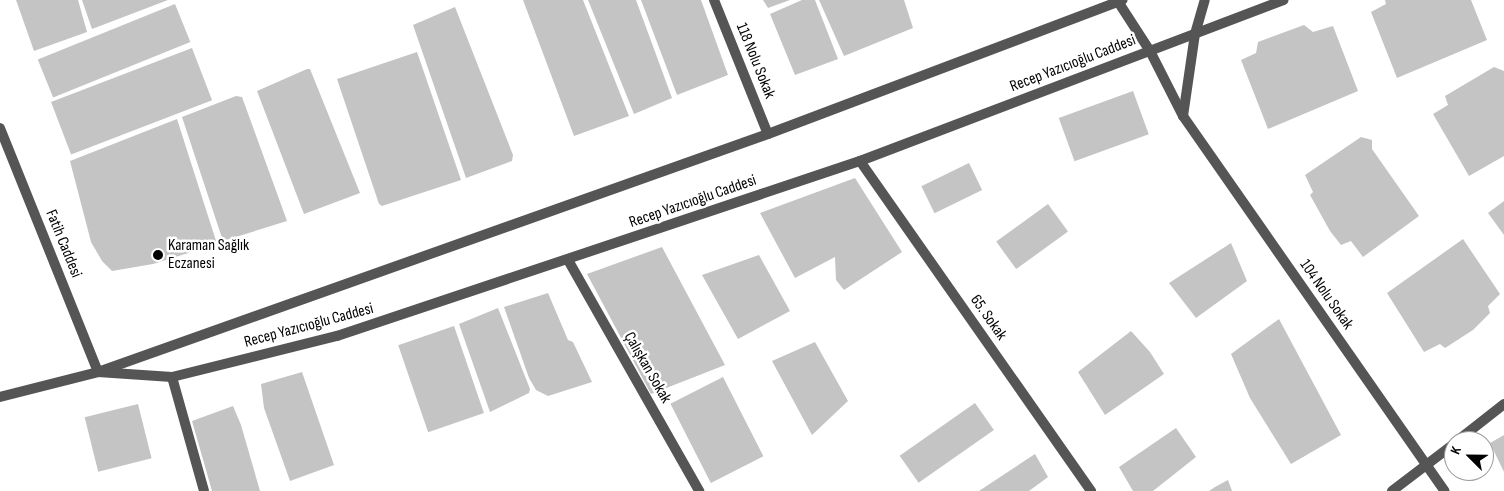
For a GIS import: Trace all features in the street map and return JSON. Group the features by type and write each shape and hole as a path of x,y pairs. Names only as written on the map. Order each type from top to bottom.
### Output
{"street":[{"name":"118 Nolu Sokak","path":"714,0 768,134"},
{"path":"1183,116 1194,34 1205,0"},
{"name":"Recep Yazıcıoğlu Caddesi","path":"98,372 172,376 337,336 860,161 1283,0"},
{"name":"Recep Yazıcıoğlu Caddesi","path":"0,397 98,372 768,134 1119,1"},
{"name":"104 Nolu Sokak","path":"1119,1 1150,51 1183,116 1445,491"},
{"name":"Fatih Caddesi","path":"0,128 98,372"},
{"name":"65. Sokak","path":"860,161 1092,491"},
{"name":"Çalışkan Sokak","path":"568,260 700,491"},
{"path":"172,376 204,491"},
{"path":"1470,431 1504,404"},
{"path":"1392,491 1444,452"}],"building":[{"path":"16,0 78,0 87,32 34,51"},
{"path":"82,0 168,0 92,29"},
{"path":"523,0 583,0 629,116 574,136"},
{"path":"588,0 636,0 672,98 634,114"},
{"path":"641,0 701,0 728,75 677,95"},
{"path":"763,0 790,0 768,8"},
{"path":"802,0 815,0 838,59 795,75 770,14"},
{"path":"819,0 904,0 913,28 844,56"},
{"path":"1385,0 1471,0 1487,40 1397,78 1371,12 1386,4"},
{"path":"175,4 190,42 53,97 38,59"},
{"path":"455,7 513,155 512,161 466,178 413,25"},
{"path":"1304,25 1313,32 1333,26 1358,91 1268,129 1241,60 1256,53 1258,42"},
{"path":"192,48 212,100 71,154 51,102"},
{"path":"417,52 461,180 382,206 379,204 337,79"},
{"path":"1494,67 1504,71 1504,156 1469,176 1433,114 1448,105 1445,96"},
{"path":"310,69 360,193 304,214 257,91"},
{"path":"1133,91 1149,134 1074,161 1059,118"},
{"path":"236,96 242,97 287,221 223,241 182,117"},
{"path":"177,119 217,244 153,264 112,271 102,261 91,242 70,161"},
{"path":"1361,137 1372,140 1372,149 1419,216 1363,257 1351,241 1341,245 1330,231 1310,195 1313,192 1305,175"},
{"path":"969,163 982,190 935,213 921,186"},
{"path":"855,178 902,252 844,290 836,280 835,257 795,278 760,213"},
{"path":"1504,201 1504,235 1488,213"},
{"path":"1048,204 1068,232 1016,269 996,242"},
{"path":"1463,239 1500,294 1488,306 1490,313 1473,330 1445,348 1440,344 1424,352 1387,293"},
{"path":"1231,243 1247,281 1196,318 1169,283"},
{"path":"662,247 725,365 651,394 587,274"},
{"path":"759,255 790,311 738,339 702,275"},
{"path":"548,293 568,340 573,342 592,382 548,396 536,390 529,378 504,307"},
{"path":"498,308 530,389 529,393 490,412 459,324"},
{"path":"1279,319 1341,435 1291,464 1250,398 1231,354"},
{"path":"454,326 484,413 428,432 398,345"},
{"path":"1131,331 1150,352 1164,374 1105,415 1078,372"},
{"path":"815,342 848,401 812,435 772,361"},
{"path":"302,372 334,465 290,481 264,408 261,384"},
{"path":"723,377 763,456 711,483 670,404"},
{"path":"975,403 994,430 919,483 900,456"},
{"path":"138,404 152,458 98,472 85,417"},
{"path":"233,406 241,425 260,491 212,491 192,421"},
{"path":"1176,428 1196,457 1153,491 1133,491 1119,467"},
{"path":"1504,435 1504,472 1494,451 1494,441"},
{"path":"1035,454 1048,477 1029,491 979,491"},
{"path":"1228,480 1232,491 1209,491 1215,487"}],"place":[{"name":"Karaman Sağlık Eczanesi","path":"158,255"}]}
